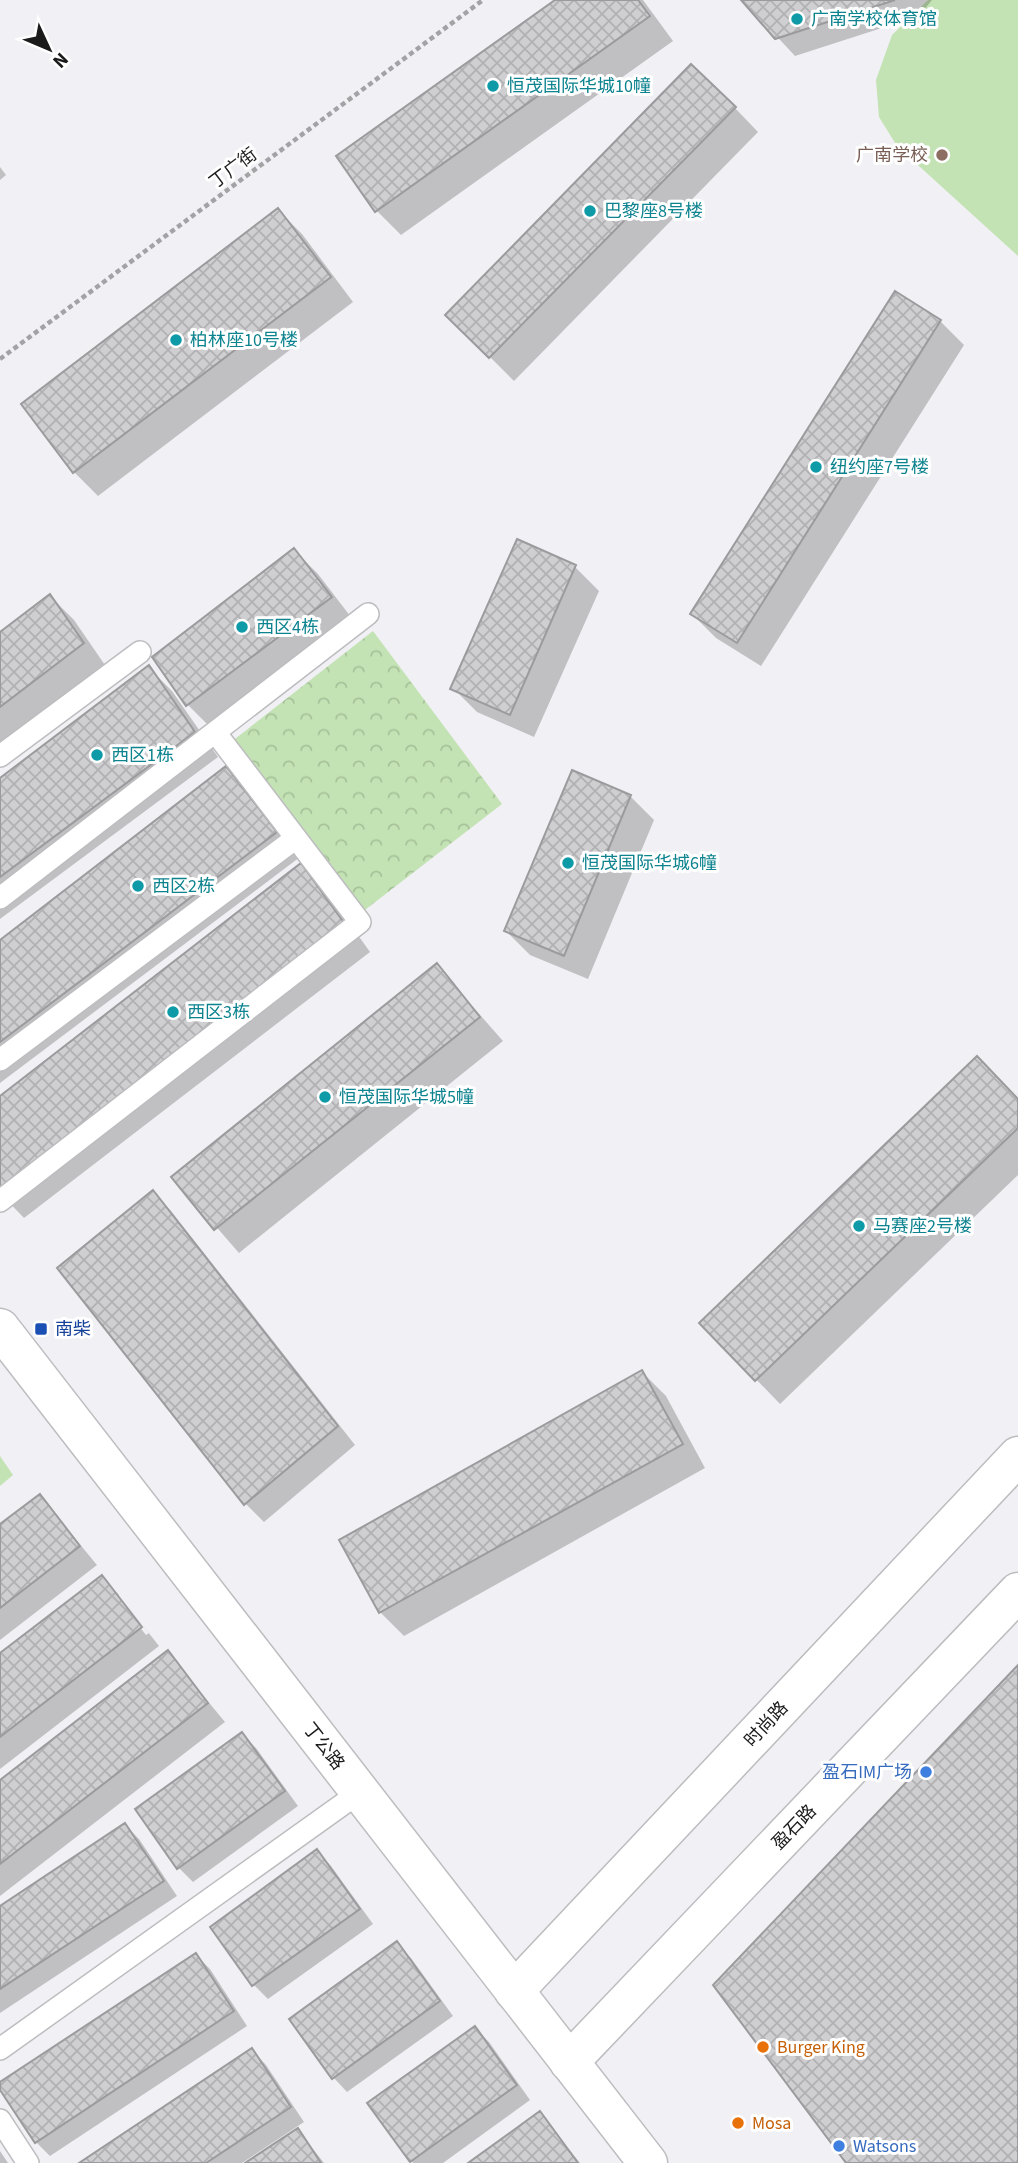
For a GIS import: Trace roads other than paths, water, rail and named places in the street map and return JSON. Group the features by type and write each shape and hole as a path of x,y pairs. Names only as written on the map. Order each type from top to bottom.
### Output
{"street":[{"name":"丁公路","path":"0,1328 648,2163"},
{"name":"时尚路","path":"514,1991 1018,1456"},
{"name":"盈石路","path":"569,2062 1018,1592"}],"lane":[{"path":"0,898 368,614"},
{"path":"0,756 140,652"},
{"path":"0,1201 360,922 215,732"},
{"path":"0,1060 296,838"},
{"path":"0,2049 360,1792"},
{"path":"0,2120 28,2163"}],"place":[{"name":"广南学校体育馆","path":"797,19"},
{"name":"恒茂国际华城10幢","path":"493,86"},
{"name":"广南学校","path":"942,155"},
{"name":"巴黎座8号楼","path":"590,211"},
{"name":"柏林座10号楼","path":"176,340"},
{"name":"纽约座7号楼","path":"816,467"},
{"name":"西区4栋","path":"242,627"},
{"name":"西区1栋","path":"97,755"},
{"name":"恒茂国际华城6幢","path":"568,863"},
{"name":"西区2栋","path":"138,886"},
{"name":"西区3栋","path":"173,1012"},
{"name":"恒茂国际华城5幢","path":"325,1097"},
{"name":"马赛座2号楼","path":"859,1226"},
{"name":"南柴","path":"41,1329"},
{"name":"盈石IM广场","path":"926,1772"},
{"name":"Burger King","path":"763,2047"},
{"name":"Mosa","path":"738,2123"},
{"name":"Watsons","path":"839,2146"}]}
